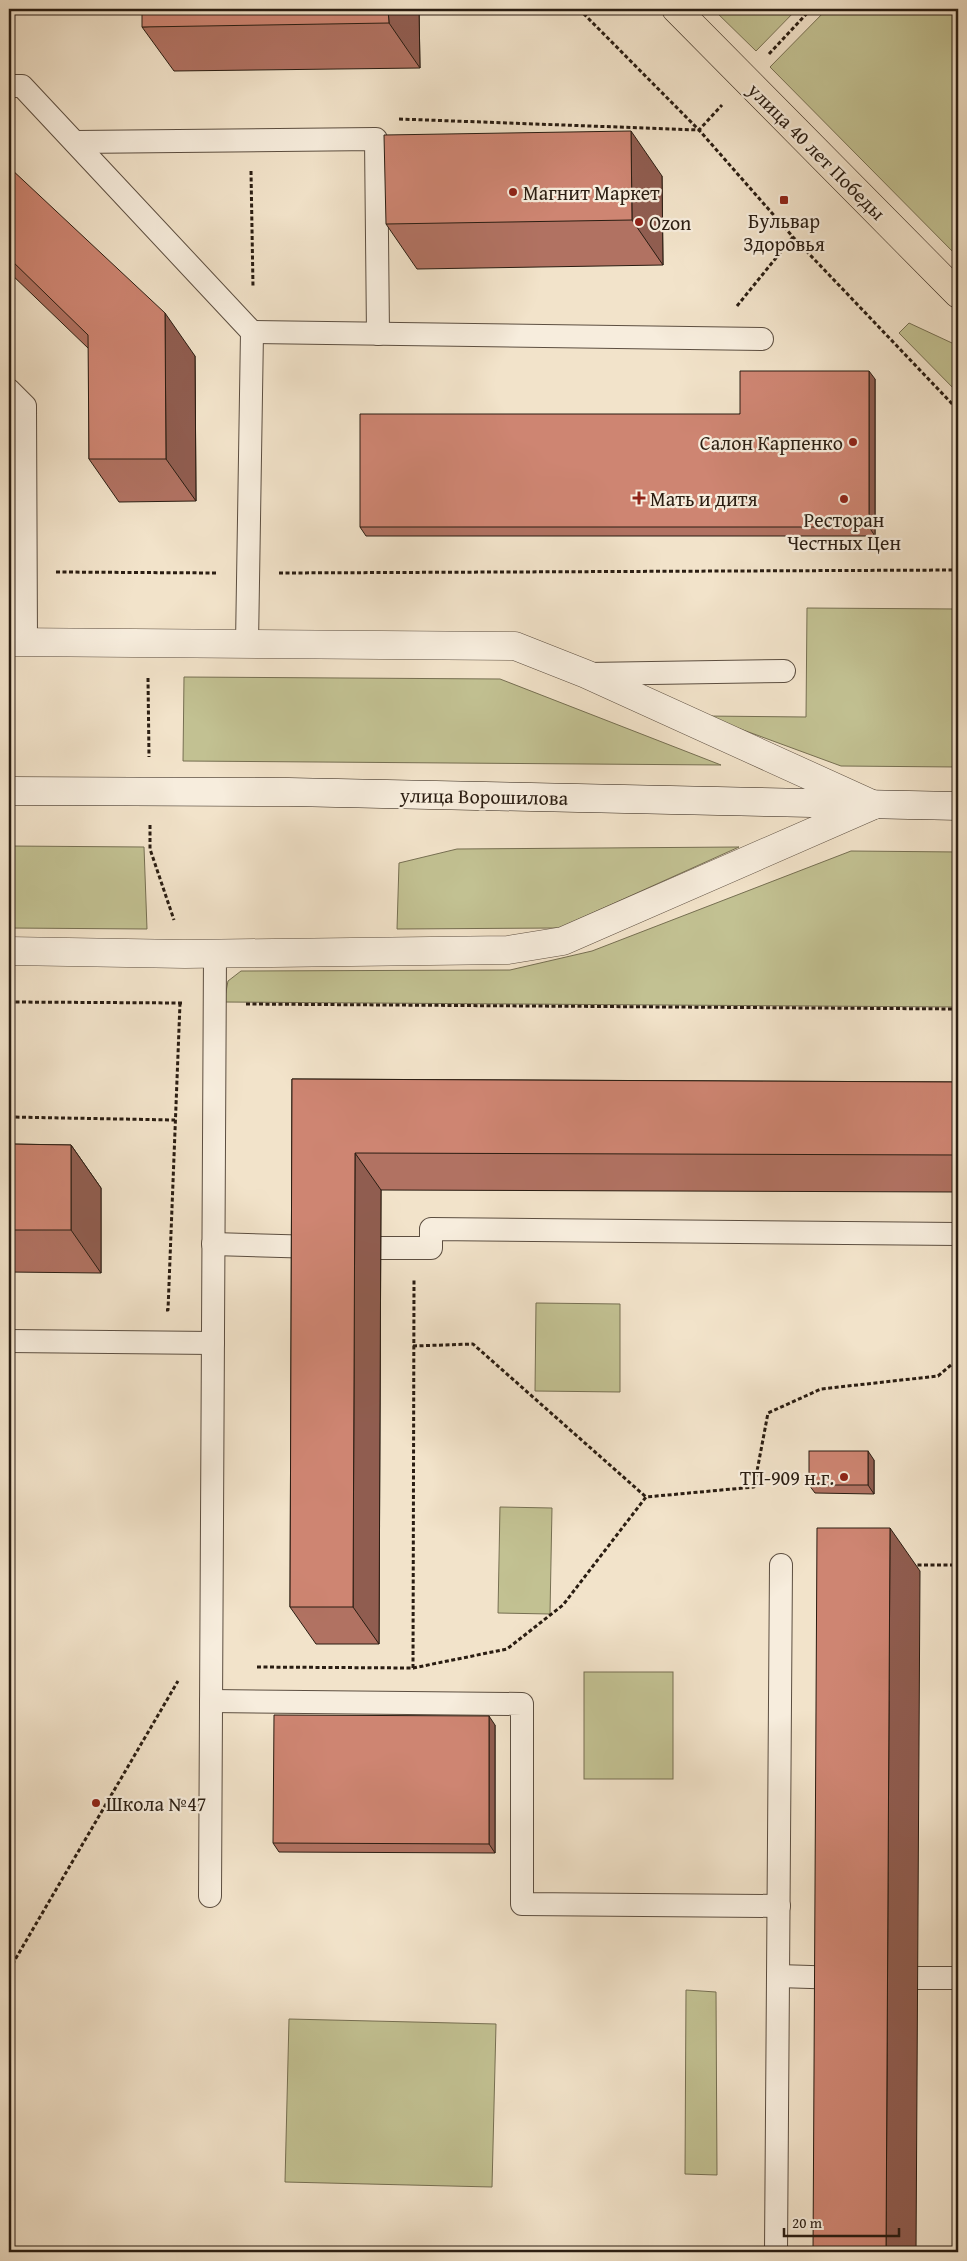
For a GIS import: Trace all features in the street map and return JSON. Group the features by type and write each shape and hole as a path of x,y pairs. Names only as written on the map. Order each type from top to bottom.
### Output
{"main road":[{"name":"улица 40 лет Победы","path":"676,9 958,294"}],"street":[{"path":"17,643 515,646 586,674 874,805"},
{"name":"улица Ворошилова","path":"9,792 288,792 958,806"},
{"path":"9,951 215,954 508,950 563,941 874,805"}],"lane":[{"path":"9,86 22,86 252,332 247,644"},
{"path":"76,142 376,139 378,334"},
{"path":"252,332 762,339"},
{"path":"9,390 25,406 26,572 17,643"},
{"path":"586,674 784,671"},
{"path":"210,1896 215,954"},
{"path":"380,1248 431,1248 431,1229 958,1234"},
{"path":"214,1244 318,1247"},
{"path":"9,1341 213,1343"},
{"path":"776,2252 781,1565"},
{"path":"211,1701 522,1704 522,1904 779,1906"},
{"path":"778,1976 844,1978"},
{"path":"918,1978 958,1978"}],"path":[{"path":"579,9 699,130 794,237 958,410"},
{"path":"251,140 253,293"},
{"path":"26,572 958,570"},
{"path":"9,1002 958,1009"},
{"path":"158,1310 168,1310 180,1003"},
{"path":"248,1004 248,1013"},
{"path":"9,1117 175,1120"},
{"path":"413,1668 413,1346 415,1248"},
{"path":"413,1346 473,1344 646,1497 754,1487 768,1413 821,1389 938,1376 958,1359"},
{"path":"9,1970 186,1668 413,1668 507,1649 564,1605 646,1497"},
{"path":"902,1565 958,1564"}],"shaded area":[{"path":"713,9 797,9 756,51"},
{"path":"827,9 958,9 958,257 770,67"},
{"path":"909,323 952,343 958,349 958,393 899,333"},
{"path":"807,608 958,609 958,767 841,766 705,716 806,717"},
{"path":"184,677 500,679 721,765 183,761"},
{"path":"9,846 144,847 147,929 9,928"},
{"path":"739,847 559,928 397,929 399,863 457,849"},
{"path":"851,851 958,852 958,1007 224,1002 228,981 241,971 510,970 592,951"},
{"path":"536,1303 620,1304 620,1392 535,1391"},
{"path":"500,1507 552,1508 550,1614 498,1613"},
{"path":"584,1672 673,1672 673,1779 584,1779"},
{"path":"686,1990 716,1992 717,2175 685,2174"},
{"path":"289,2019 496,2024 492,2187 285,2182"}],"building":[{"path":"142,9 388,9 389,23 142,27"},
{"path":"631,131 632,220 386,224 384,135"},
{"path":"9,167 165,313 166,459 89,459 88,335 9,258"},
{"path":"740,371 869,371 869,527 360,527 360,414 740,414"},
{"path":"292,1079 958,1082 958,1155 355,1153 353,1607 290,1607"},
{"path":"9,1144 71,1145 71,1230 9,1230"},
{"name":"ТП-909 н.г.","path":"809,1451 868,1451 868,1485 809,1485"},
{"path":"817,1528 890,1528 886,2252 813,2252"},
{"path":"274,1715 489,1716 489,1844 273,1843"}],"place":[{"name":"Магнит Маркет","path":"513,192"},
{"name":"Бульвар Здоровья","path":"784,200"},
{"name":"Ozon","path":"639,222"},
{"name":"Салон Карпенко","path":"853,442"},
{"name":"Мать и дитя","path":"639,498"},
{"name":"Ресторан Честных Цен","path":"844,499"},
{"name":"ТП-909 н.г.","path":"844,1477"},
{"name":"Школа №47","path":"96,1803"}]}
